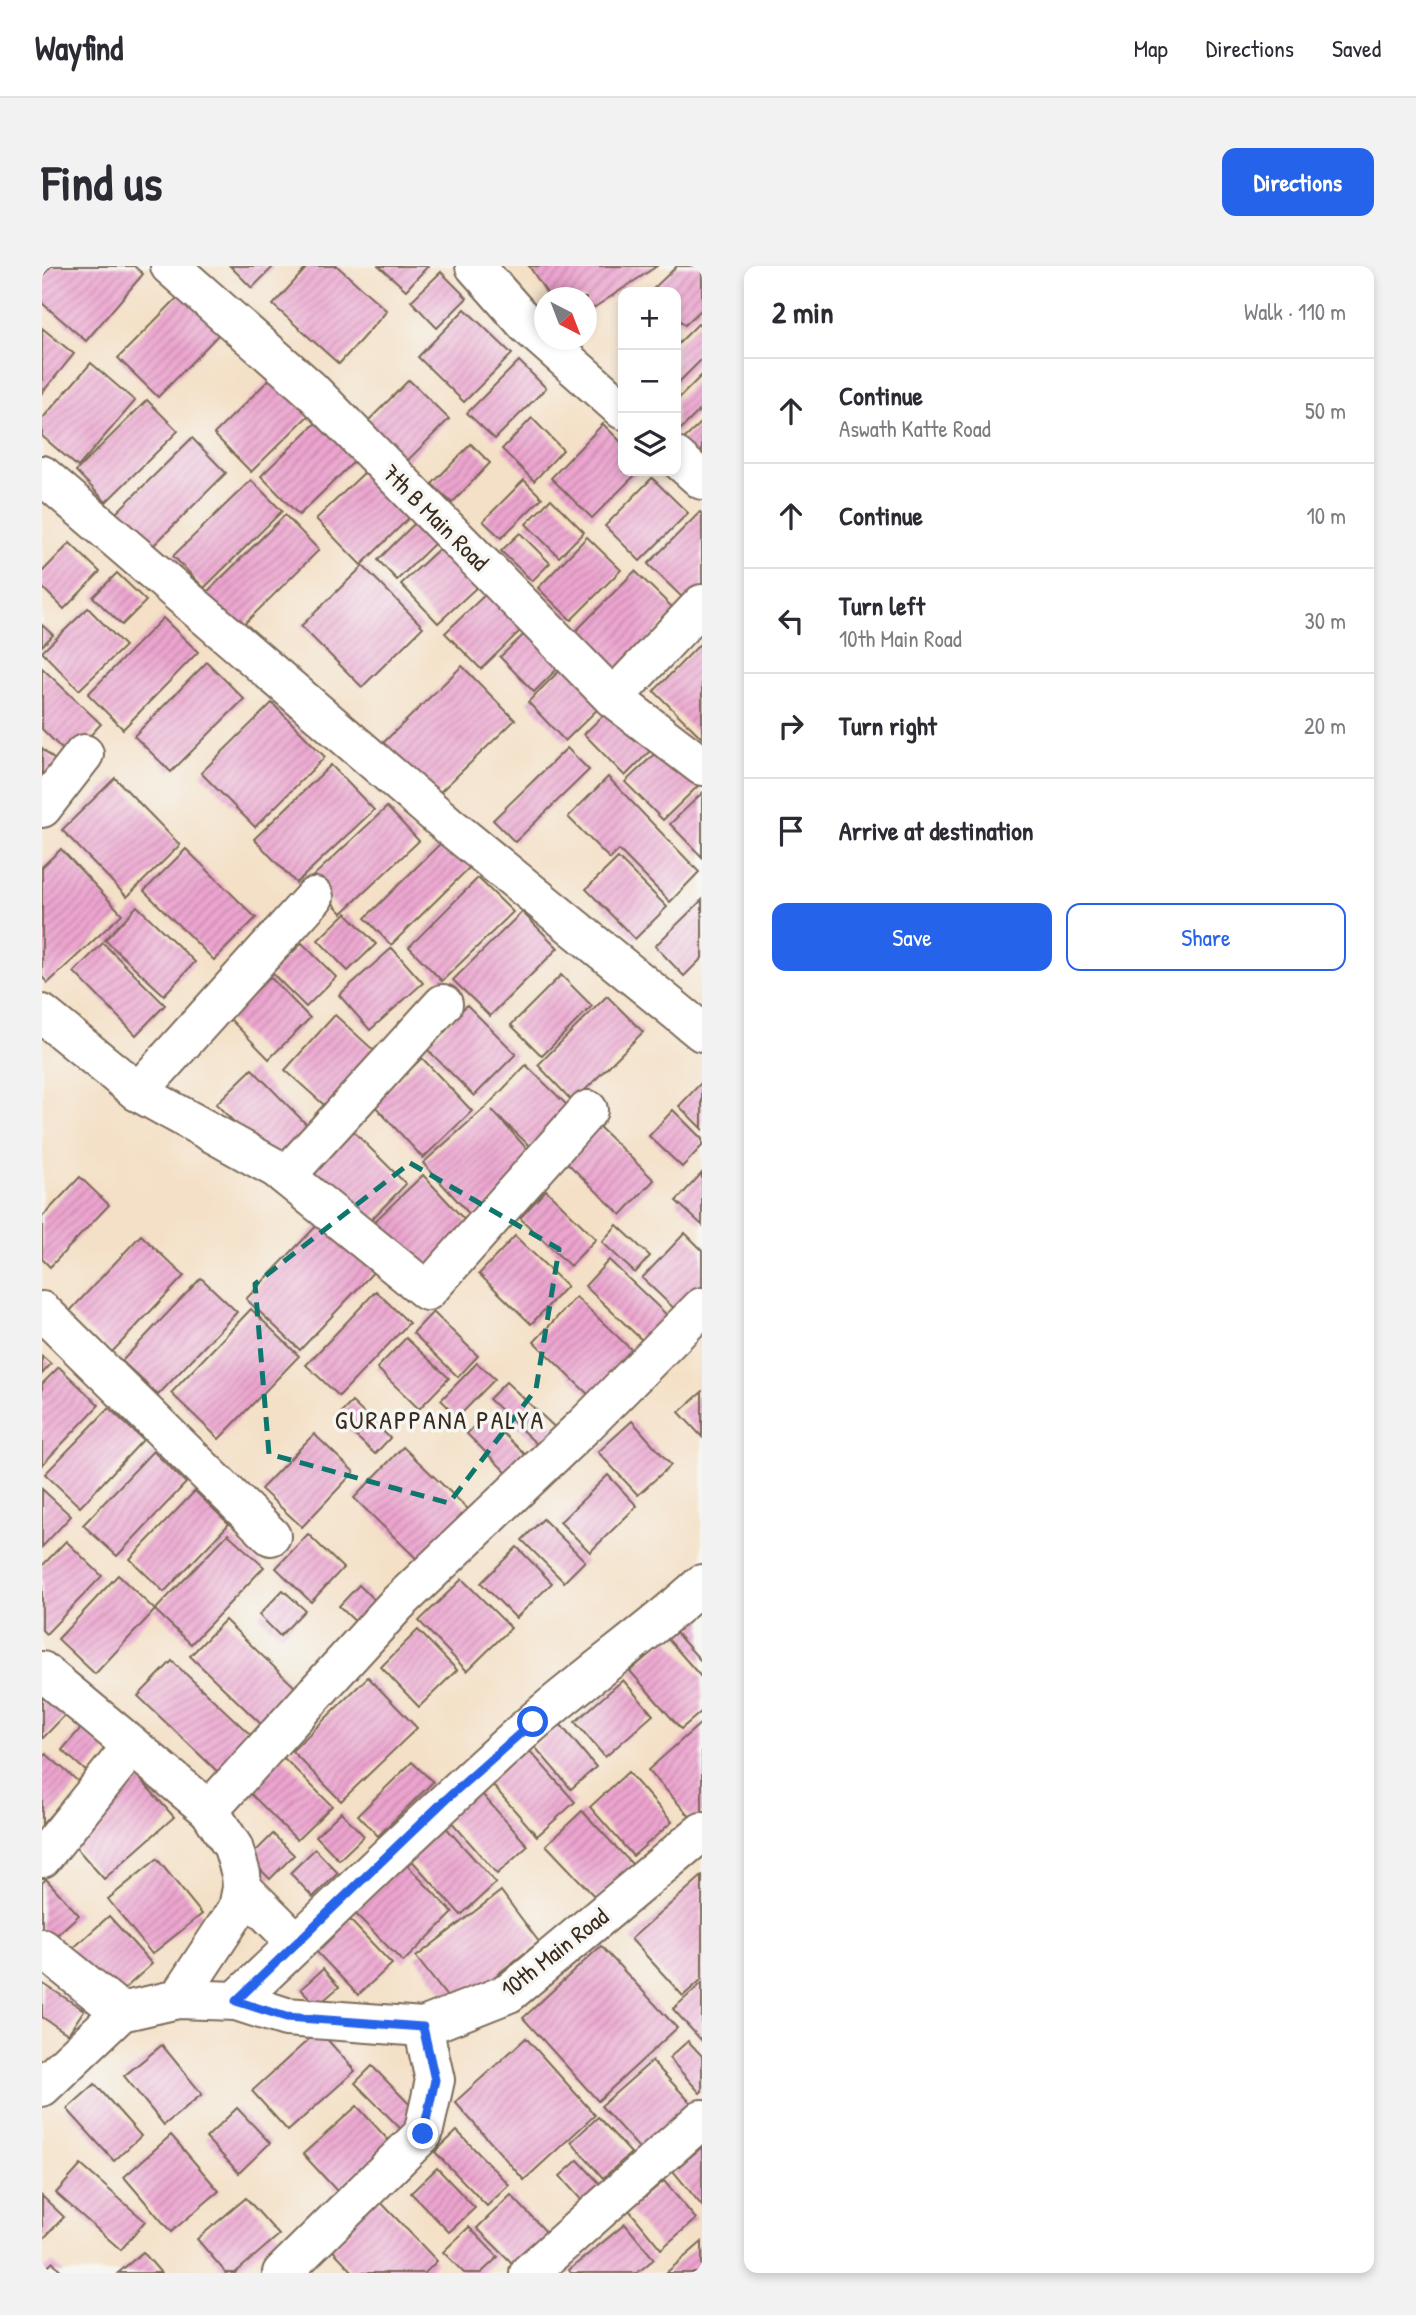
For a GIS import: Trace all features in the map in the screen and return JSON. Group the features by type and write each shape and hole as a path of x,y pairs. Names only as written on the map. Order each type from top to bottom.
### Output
{"street":[{"name":"7th B Main Road","path":"170,266 310,389 613,698 702,766"},
{"path":"475,266 527,325 618,406"},
{"path":"681,461 702,480"},
{"path":"42,475 447,824 702,1032"},
{"path":"613,698 702,604"},
{"path":"42,808 84,754"},
{"path":"138,1092 314,897"},
{"path":"286,1177 443,1004"},
{"path":"42,1014 138,1092 286,1177 427,1292 588,1110"},
{"path":"209,1810 397,1604 587,1423 702,1307"},
{"path":"42,1311 271,1536"},
{"path":"236,2001 444,1801 533,1722 663,1619 702,1584"},
{"path":"42,1671 209,1810 233,1847 242,1874 238,1908 178,1999"},
{"path":"42,1858 132,1746"},
{"name":"10th Main Road","path":"121,2012 178,1999 236,2001 286,2017 423,2027 509,1993 702,1833"},
{"path":"242,1888 297,1943"},
{"path":"42,1948 121,2012 50,2071"},
{"path":"282,2273 423,2134 435,2080 423,2027"},
{"path":"529,2273 702,2119"}],"highlighted area":[{"path":"410,1163 559,1249 536,1389 449,1503 269,1454 255,1284"}],"building":[{"path":"51,266 134,266 143,274 86,341 42,303 42,276"},
{"path":"230,266 274,266 252,288"},
{"path":"308,266 337,266 387,311 339,364 273,305"},
{"path":"379,266 428,266 406,290"},
{"path":"529,266 657,266 625,287 618,287 618,292 597,306 597,287 543,287"},
{"path":"677,266 702,266 702,309 685,325 681,321 681,287 655,287"},
{"path":"441,272 467,298 437,328 411,301"},
{"path":"184,291 223,330 158,397 118,358"},
{"path":"465,309 512,354 464,402 418,357"},
{"path":"698,324 702,328 702,359 681,380 681,350 681,341"},
{"path":"42,328 74,354 42,393"},
{"path":"519,361 546,388 495,439 467,413"},
{"path":"91,363 135,401 78,467 42,436 42,419"},
{"path":"283,366 320,404 251,472 214,434"},
{"path":"702,375 702,408 681,429 681,413 681,396"},
{"path":"409,380 449,419 407,461 367,422"},
{"path":"147,400 178,431 106,502 76,471"},
{"path":"324,415 362,454 299,515 261,476"},
{"path":"532,418 563,450 534,481 502,449"},
{"path":"702,422 702,464 681,442"},
{"path":"603,424 618,439 618,476 634,476 592,518 551,478"},
{"path":"192,438 226,473 150,549 115,514"},
{"path":"471,444 490,463 452,503 432,484"},
{"path":"367,470 412,515 361,565 316,519"},
{"path":"652,478 688,513 640,561 605,526"},
{"path":"251,480 282,511 204,588 173,556"},
{"path":"524,480 542,498 501,538 483,521"},
{"path":"551,499 584,532 559,557 526,524"},
{"path":"700,512 702,589 688,603 648,564"},
{"path":"285,515 319,550 239,629 205,594"},
{"path":"415,523 435,543 397,580 378,560"},
{"path":"520,533 550,563 532,581 501,551"},
{"path":"587,537 621,570 571,620 538,588"},
{"path":"70,543 100,572 64,609 42,587 42,572"},
{"path":"440,548 477,587 438,623 401,584"},
{"path":"363,566 423,627 362,687 301,626"},
{"path":"635,571 676,611 614,674 573,634"},
{"path":"117,573 146,601 122,625 93,597"},
{"path":"490,590 525,626 481,669 445,633"},
{"path":"88,608 125,646 79,690 42,652"},
{"path":"163,618 198,652 123,729 88,694"},
{"path":"42,625 53,635 42,646"},
{"path":"533,626 566,660 534,692 500,657"},
{"path":"702,642 702,738 654,691"},
{"path":"207,662 244,699 171,772 134,736"},
{"path":"566,664 604,703 565,741 528,702"},
{"path":"462,666 515,720 435,797 382,744"},
{"path":"42,668 101,724 70,757 42,729"},
{"path":"272,703 325,757 255,827 201,773"},
{"path":"614,705 655,746 625,776 584,734"},
{"path":"663,746 700,784 663,820 625,782"},
{"path":"42,748 63,768 42,790"},
{"path":"567,748 589,770 515,842 493,820"},
{"path":"331,765 374,810 296,883 254,839"},
{"path":"608,777 699,872 670,902 619,850 610,859 568,817"},
{"path":"115,778 180,845 127,897 62,830"},
{"path":"702,793 702,857 670,824"},
{"path":"387,807 419,841 342,913 310,879"},
{"path":"443,841 470,867 391,945 365,918"},
{"path":"61,849 122,914 48,983 42,977 42,867"},
{"path":"186,849 256,918 214,960 144,891"},
{"path":"618,858 667,907 635,939 586,889"},
{"path":"478,878 513,912 442,981 409,947"},
{"path":"702,900 702,958 684,976 655,946"},
{"path":"137,906 195,962 164,995 105,940"},
{"path":"522,912 558,948 490,1016 453,980"},
{"path":"346,913 376,944 348,971 318,940"},
{"path":"103,943 165,1005 136,1035 74,972"},
{"path":"302,943 336,977 306,1007 272,973"},
{"path":"392,948 423,983 370,1030 339,995"},
{"path":"561,975 592,1006 542,1056 511,1025"},
{"path":"270,977 310,1018 269,1059 229,1018"},
{"path":"607,996 643,1032 573,1102 538,1065"},
{"path":"467,1005 516,1054 474,1096 425,1047"},
{"path":"335,1015 381,1057 332,1112 285,1070"},
{"path":"422,1058 472,1111 423,1158 373,1104"},
{"path":"526,1065 574,1112 536,1152 492,1110 537,1160 473,1218 423,1163 488,1105"},
{"path":"252,1069 310,1128 275,1163 216,1104"},
{"path":"702,1082 702,1129 679,1106"},
{"path":"673,1110 702,1139 702,1146 682,1167 649,1136"},
{"path":"590,1118 654,1180 621,1215 557,1153"},
{"path":"346,1124 406,1184 365,1226 305,1166"},
{"path":"702,1173 702,1225 676,1201"},
{"path":"423,1175 471,1227 422,1274 374,1222"},
{"path":"80,1177 109,1205 50,1267 42,1259 42,1217"},
{"path":"546,1190 596,1239 570,1266 520,1218"},
{"path":"326,1216 379,1266 300,1350 246,1299"},
{"path":"617,1225 650,1256 635,1273 602,1242"},
{"path":"685,1233 702,1250 702,1290 680,1314 642,1278"},
{"path":"141,1235 184,1276 112,1352 69,1312"},
{"path":"515,1236 567,1286 531,1324 479,1274"},
{"path":"609,1260 669,1317 645,1343 585,1286"},
{"path":"201,1278 237,1312 158,1395 122,1361"},
{"path":"376,1291 409,1323 339,1396 306,1365"},
{"path":"576,1297 638,1356 595,1401 534,1342"},
{"path":"251,1309 299,1356 219,1439 171,1393"},
{"path":"433,1312 478,1356 458,1377 413,1333"},
{"path":"406,1338 449,1378 419,1409 377,1368"},
{"path":"42,1356 51,1364 42,1374"},
{"path":"477,1363 495,1379 458,1417 441,1400"},
{"path":"59,1367 99,1405 42,1465 42,1384"},
{"path":"506,1382 561,1433 543,1450 489,1399"},
{"path":"702,1392 702,1437 679,1412"},
{"path":"352,1402 390,1438 375,1454 336,1418"},
{"path":"109,1408 143,1440 80,1507 45,1474"},
{"path":"484,1415 532,1461 514,1480 467,1434"},
{"path":"632,1421 671,1465 638,1495 598,1452"},
{"path":"314,1434 354,1472 302,1527 261,1489"},
{"path":"403,1447 469,1510 420,1562 354,1498"},
{"path":"153,1451 186,1483 117,1556 83,1525"},
{"path":"608,1475 637,1506 590,1552 560,1522"},
{"path":"42,1489 71,1516 42,1547"},
{"path":"195,1491 229,1524 164,1592 130,1559"},
{"path":"543,1519 585,1561 564,1582 522,1540"},
{"path":"228,1534 264,1567 191,1644 155,1610"},
{"path":"308,1534 343,1568 311,1602 276,1568"},
{"path":"66,1541 102,1576 46,1634 42,1630 42,1566"},
{"path":"517,1547 552,1583 516,1618 481,1583"},
{"path":"118,1575 155,1610 95,1674 58,1639"},
{"path":"462,1579 511,1628 467,1671 419,1621"},
{"path":"359,1585 384,1609 364,1630 339,1606"},
{"path":"283,1590 305,1610 280,1636 259,1615"},
{"path":"702,1598 702,1662 670,1626"},
{"path":"225,1620 299,1691 264,1727 190,1656"},
{"path":"418,1630 457,1670 419,1707 381,1667"},
{"path":"667,1638 702,1678 702,1711 681,1729 630,1671"},
{"path":"172,1661 254,1738 220,1774 138,1696"},
{"path":"368,1677 417,1728 341,1801 292,1751"},
{"path":"623,1680 653,1715 605,1757 575,1722"},
{"path":"42,1685 69,1711 42,1739"},
{"path":"702,1722 702,1812 693,1820 648,1770"},
{"path":"560,1724 596,1767 571,1789 535,1747"},
{"path":"81,1728 106,1750 87,1772 62,1750"},
{"path":"521,1741 575,1802 537,1836 483,1774"},
{"path":"46,1754 79,1782 42,1825 42,1759"},
{"path":"283,1757 332,1806 297,1840 248,1791"},
{"path":"412,1762 433,1782 378,1836 358,1815"},
{"path":"133,1771 174,1817 104,1879 63,1833"},
{"path":"628,1772 672,1822 633,1856 590,1807"},
{"path":"474,1785 528,1846 497,1874 443,1812"},
{"path":"582,1811 633,1865 597,1899 546,1845"},
{"path":"341,1812 364,1836 339,1860 316,1836"},
{"path":"441,1822 496,1883 461,1915 406,1854"},
{"path":"273,1834 294,1855 270,1879 249,1858"},
{"path":"315,1849 338,1873 313,1897 290,1873"},
{"path":"399,1857 453,1913 403,1962 348,1906"},
{"path":"157,1859 202,1914 152,1954 108,1899"},
{"path":"702,1876 702,1979 683,1996 631,1939"},
{"path":"46,1879 79,1915 48,1943 42,1937 42,1883"},
{"path":"501,1891 539,1942 455,2007 416,1957"},
{"path":"109,1916 152,1964 111,2001 69,1952"},
{"path":"346,1916 392,1964 358,1995 312,1947"},
{"path":"601,1946 677,2028 598,2101 523,2018"},
{"path":"323,1969 339,1987 317,2006 301,1989"},
{"path":"42,1983 84,2010 68,2034 42,2017"},
{"path":"702,1983 702,2041 673,2009"},
{"path":"319,2030 355,2071 288,2131 252,2091"},
{"path":"526,2038 595,2115 524,2180 455,2102"},
{"path":"688,2041 702,2056 700,2093 669,2058"},
{"path":"162,2045 202,2094 164,2125 124,2076"},
{"path":"652,2061 691,2103 640,2149 601,2106"},
{"path":"372,2066 421,2116 404,2132 355,2083"},
{"path":"95,2084 141,2136 114,2161 67,2109"},
{"path":"357,2106 391,2143 337,2191 303,2154"},
{"path":"237,2108 270,2143 239,2173 206,2138"},
{"path":"598,2117 631,2153 603,2178 571,2142"},
{"path":"457,2131 509,2185 487,2206 435,2152"},
{"path":"171,2135 219,2191 171,2232 124,2177"},
{"path":"702,2147 702,2206 673,2171"},
{"path":"578,2160 602,2186 584,2203 560,2176"},
{"path":"81,2165 145,2221 121,2250 56,2193"},
{"path":"437,2168 475,2208 449,2232 411,2193"},
{"path":"664,2181 696,2219 661,2249 629,2210"},
{"path":"374,2195 437,2261 425,2273 354,2273 325,2242"},
{"path":"511,2195 552,2238 519,2270 477,2228"},
{"path":"42,2196 64,2217 44,2238 42,2237"},
{"path":"246,2198 279,2235 235,2273 226,2273 197,2239"},
{"path":"625,2224 654,2259 637,2273 571,2273 569,2270"},
{"path":"469,2227 498,2257 481,2273 464,2273 443,2252"},
{"path":"702,2242 702,2273 666,2273"},
{"path":"143,2252 161,2273 118,2273"},
{"path":"53,2262 63,2273 42,2273 42,2272"}],"district":[{"name":"GURAPPANA PALYA","path":"440,1419"}],"route":[{"path":"423,2134 435,2080 423,2027 286,2017 236,2001 444,1801 533,1722"}]}
